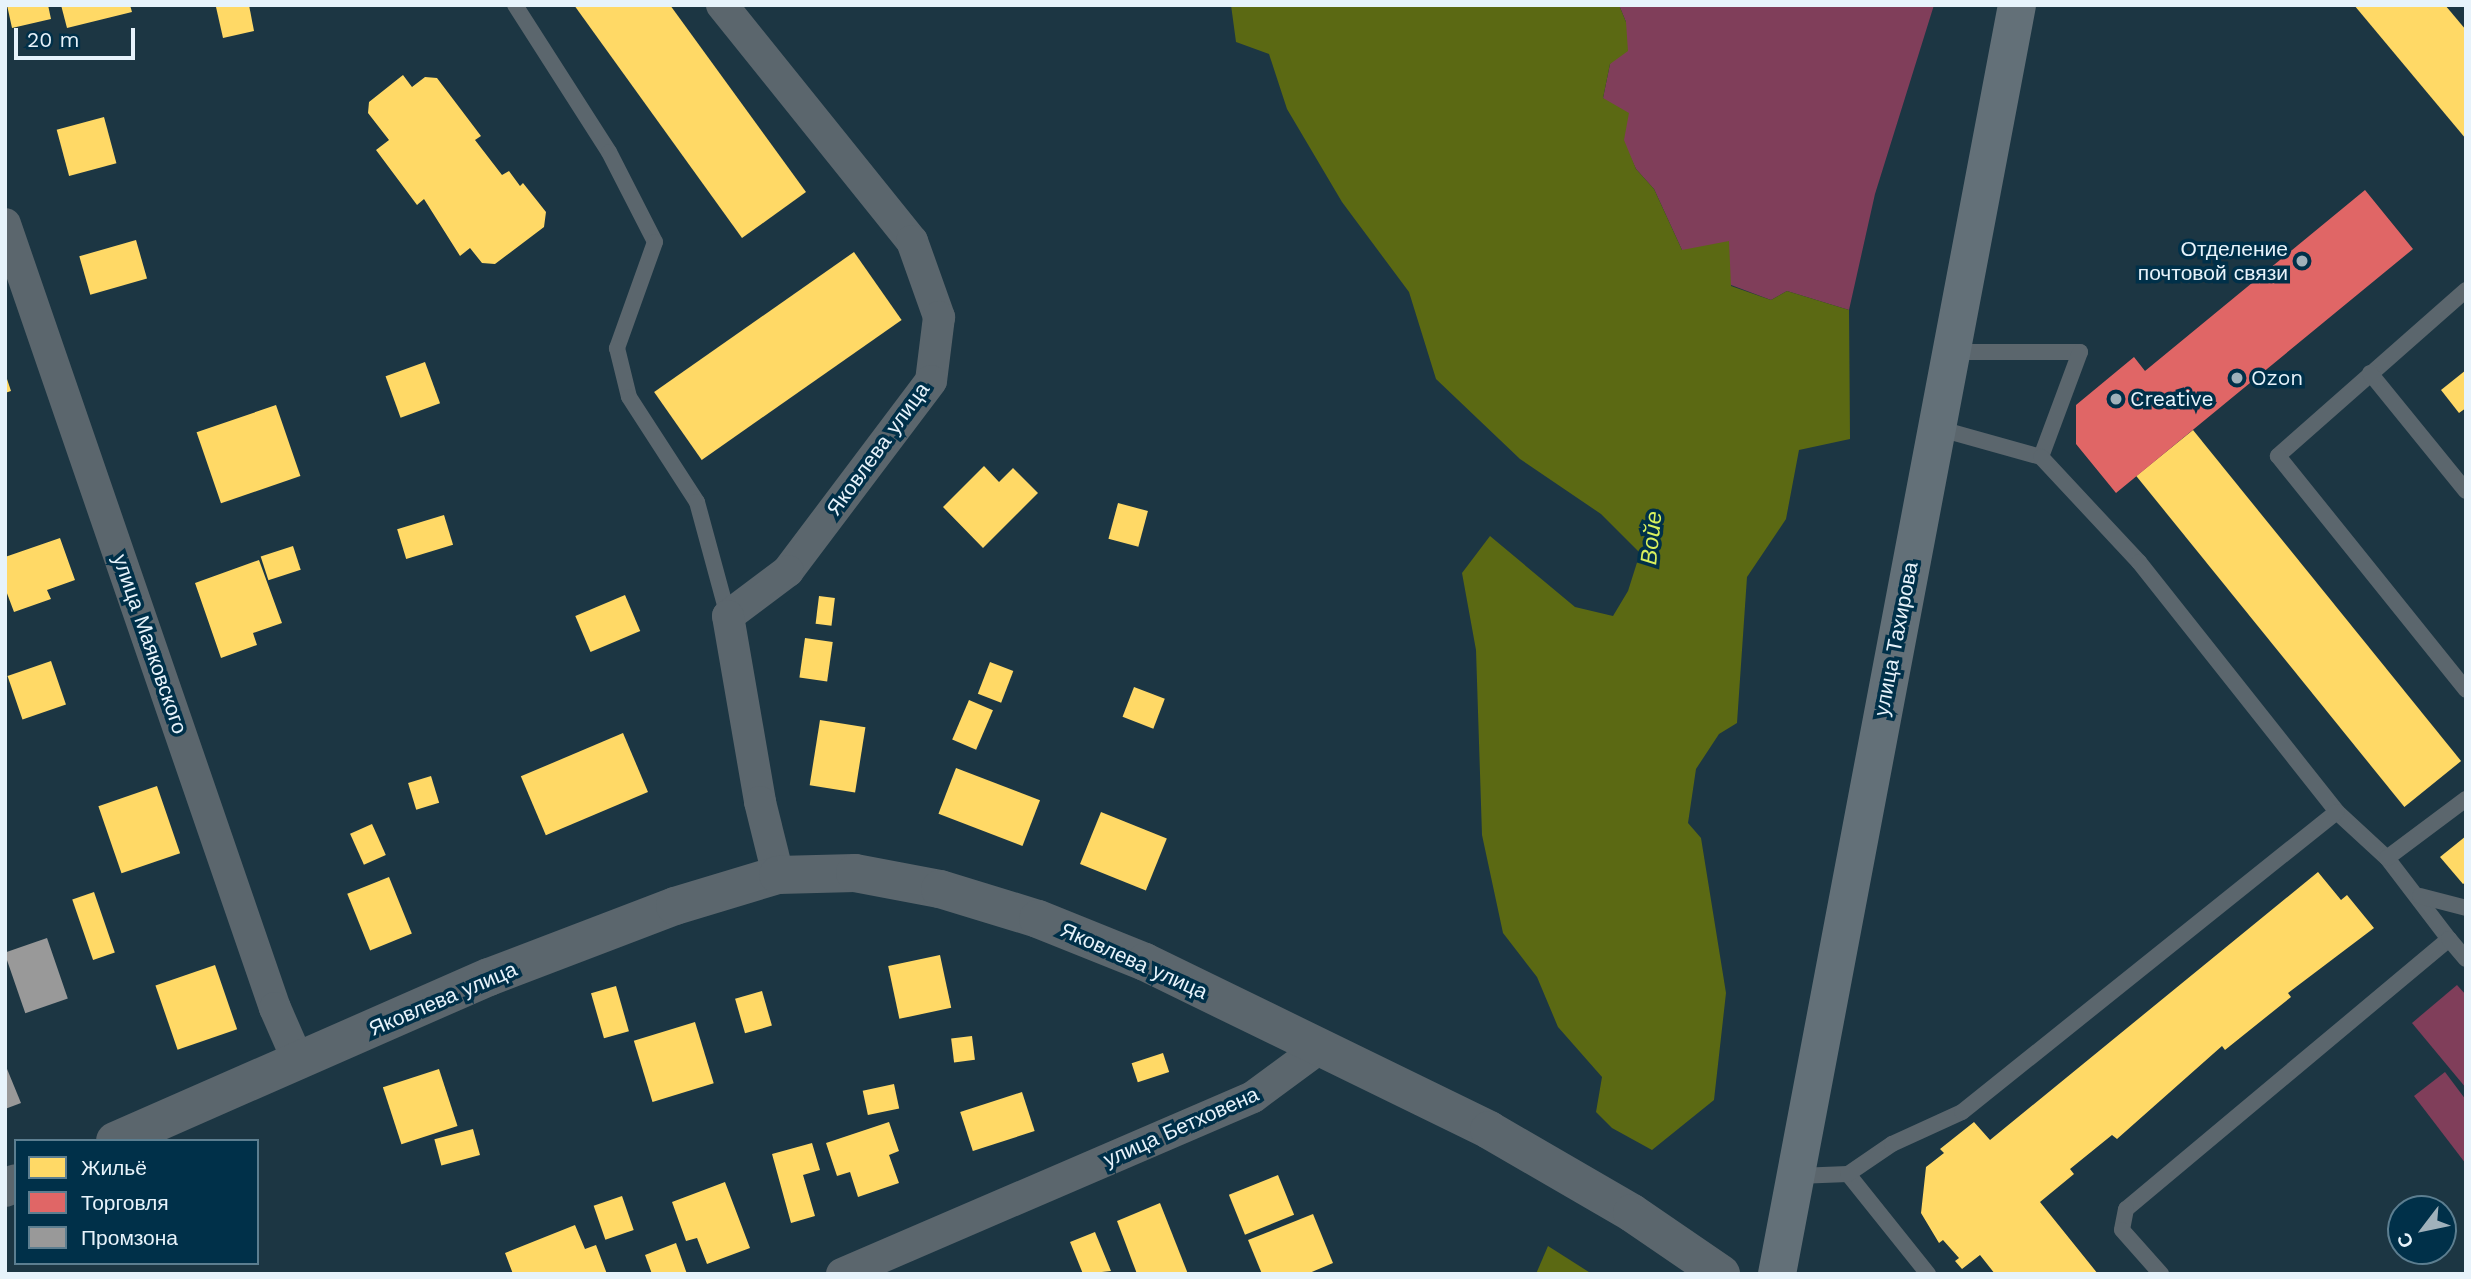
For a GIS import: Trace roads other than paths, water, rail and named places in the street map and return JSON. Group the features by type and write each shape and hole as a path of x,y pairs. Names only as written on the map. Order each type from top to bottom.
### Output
{"main road":[{"name":"улица Тахирова","path":"1777,1274 2017,5"}],"street":[{"name":"Яковлева улица","path":"722,5 912,241 939,317 931,382 788,571 728,615"},
{"name":"улица Маяковского","path":"5,224 271,995 299,1063"},
{"path":"728,615 760,802 778,875"},
{"name":"Яковлева улица","path":"120,1139 299,1063 489,977 675,906 778,875 855,873 940,889 1038,919 1145,962 1318,1049"},
{"path":"1318,1049 1489,1130 1632,1213 1721,1274"},
{"name":"улица Бетховена","path":"842,1274 1254,1097 1318,1049"}],"lane":[{"path":"515,5 609,152 655,242 617,348 629,397 697,502 728,615"},
{"path":"2466,290 2278,456 2466,690"},
{"path":"1951,352 2080,352 2041,457"},
{"path":"2370,373 2466,491"},
{"path":"1937,428 2041,457 2139,562 2337,813 2387,858 2420,896 2466,959"},
{"path":"2387,858 2466,799"},
{"path":"1797,1176 1848,1174 1892,1144 1962,1112 2337,813"},
{"path":"2420,896 2466,908"},
{"path":"2161,1274 2122,1230 2126,1209 2449,939"},
{"path":"1848,1174 1928,1274"}],"water":[{"name":"Войе","path":"1231,5 1619,5 1626,22 1628,51 1610,64 1603,98 1629,113 1624,140 1636,169 1654,189 1682,250 1729,241 1731,286 1771,300 1787,291 1849,310 1850,439 1799,450 1786,519 1747,577 1737,723 1719,734 1696,769 1688,823 1701,838 1726,993 1714,1100 1652,1150 1612,1128 1596,1112 1602,1077 1558,1027 1537,977 1503,933 1482,835 1476,650 1462,573 1490,536 1575,607 1613,616 1628,591 1640,553 1601,514 1520,459 1436,379 1409,292 1342,202 1287,109 1269,54 1236,42"},
{"path":"1548,1246 1592,1274 1536,1274"}],"place":[{"name":"Отделение почтовой связи","path":"2302,261"},
{"name":"Ozon","path":"2237,378"},
{"name":"Creative","path":"2116,399"}]}
